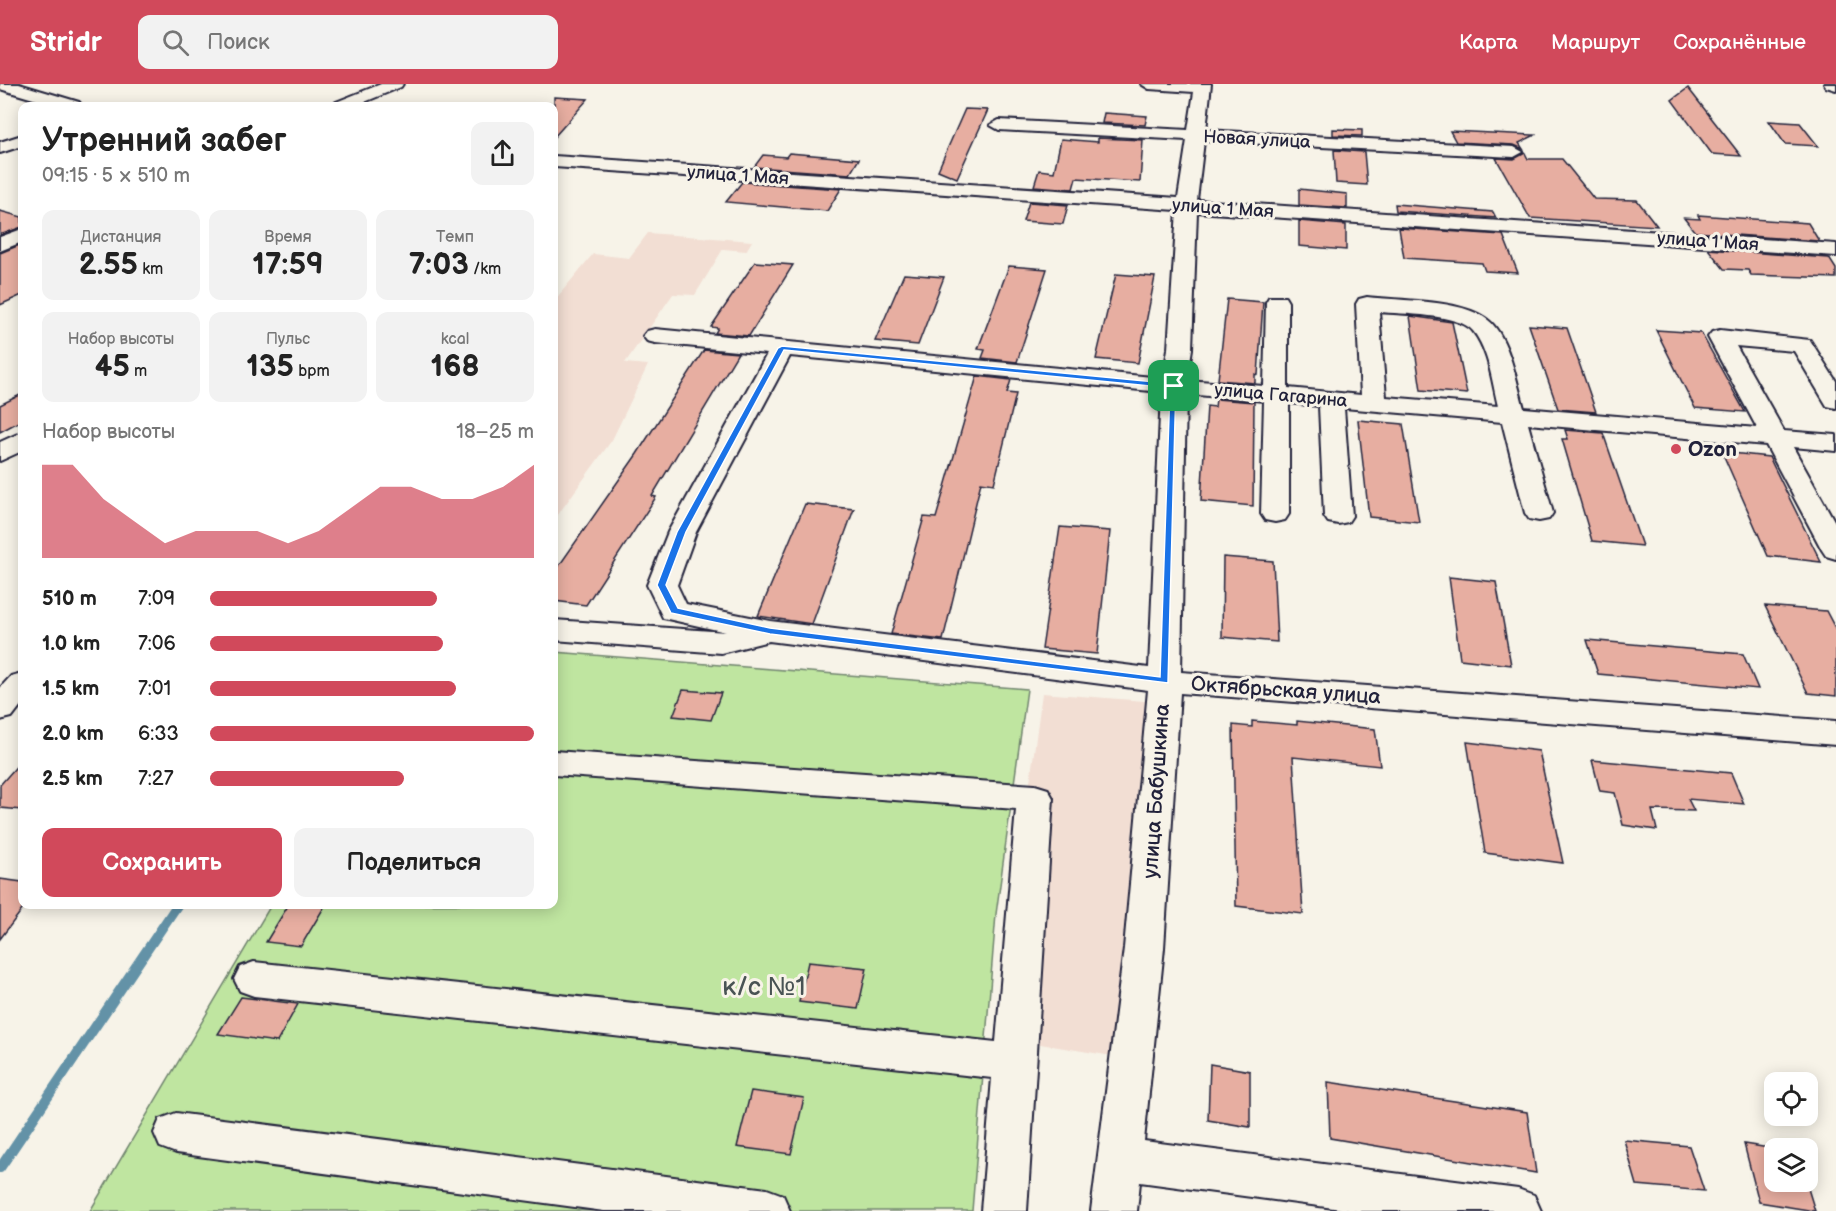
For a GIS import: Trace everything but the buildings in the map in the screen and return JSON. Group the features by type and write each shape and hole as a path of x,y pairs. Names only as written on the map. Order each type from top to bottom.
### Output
{"street":[{"path":"2,84 60,102"},
{"path":"348,102 371,88 396,84"},
{"path":"1149,84 1202,86"},
{"name":"улица Бабушкина","path":"1114,1211 1144,948 1165,681 1174,386 1180,349 1186,205 1202,86"},
{"name":"Новая улица","path":"999,125 1514,152"},
{"path":"0,148 18,141"},
{"name":"улица 1 Мая","path":"558,161 1836,250"},
{"path":"0,244 18,237"},
{"path":"1275,514 1277,302"},
{"path":"1374,403 1367,304 1461,314 1481,325 1496,349 1539,513"},
{"name":"улица Гагарина","path":"655,336 1174,386 1836,443"},
{"path":"1836,401 1802,345 1720,337 1836,550"},
{"name":"Октябрьская улица","path":"782,348 682,532 662,585 674,611 770,631 1165,681 1836,733"},
{"path":"1331,399 1338,516"},
{"path":"0,453 18,442"},
{"path":"558,630 722,643 770,631"},
{"path":"0,709 18,689"},
{"path":"558,763 1035,798 1013,1062 1004,1211"},
{"path":"254,980 1013,1062"},
{"path":"176,1132 767,1211"},
{"path":"1119,1158 1518,1211"}],"shaded area":[{"path":"648,233 752,241 746,251 723,249 695,295 673,294 625,363 648,365 612,440 558,514 558,296 593,254 629,258"},
{"path":"1042,693 1145,701 1112,1056 1004,1038 1029,789"}],"green space":[{"name":"к/с №1","path":"558,652 1027,689 996,914 972,1211 90,1211 269,909 558,909"}],"waterway":[{"path":"0,1168 175,909"}],"place":[{"name":"Ozon","path":"1676,449"}],"route":[{"path":"782,348 1174,386 1165,681 770,631 674,611 662,585 682,532 782,348"}]}
